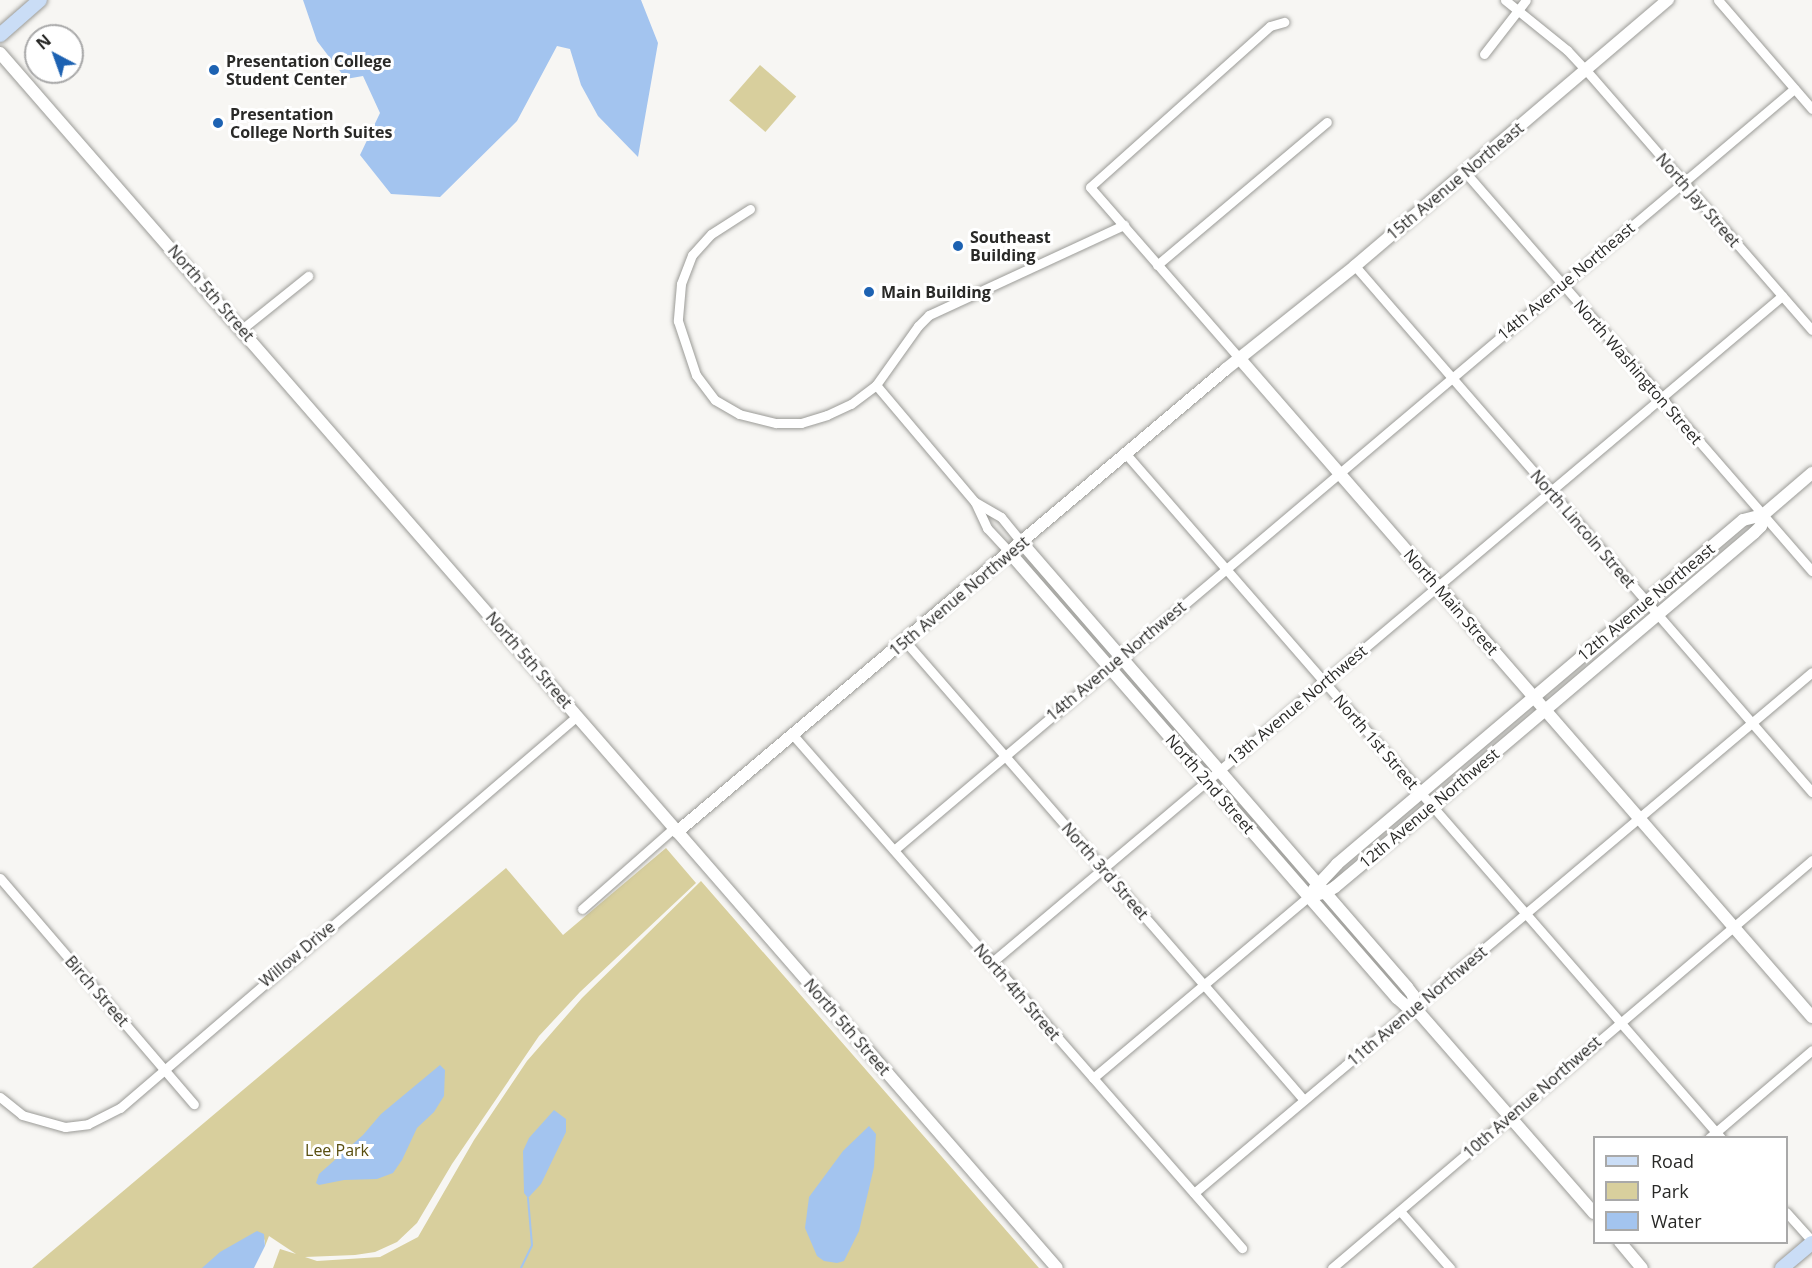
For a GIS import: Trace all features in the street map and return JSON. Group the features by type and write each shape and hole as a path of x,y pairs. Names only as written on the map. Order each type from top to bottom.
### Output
{"main road":[{"path":"0,34 40,0"},
{"path":"1782,1268 1812,1242"}],"street":[{"name":"North Jay Street","path":"1505,0 1567,50 1585,69 1812,330"},
{"path":"1484,54 1526,0"},
{"name":"15th Avenue Northeast","path":"1240,359 1355,266 1668,0"},
{"path":"1718,0 1812,109"},
{"name":"North Main Street","path":"1284,22 1270,26 1090,187 1812,1017"},
{"name":"North 5th Street","path":"0,53 1057,1268"},
{"name":"14th Avenue Northeast","path":"1339,473 1794,89"},
{"path":"1158,265 1327,122"},
{"name":"North Washington Street","path":"1465,172 1812,572"},
{"path":"750,209 701,243 692,255 681,284 678,321 681,337 704,389 715,400 739,414 776,423 801,423 835,411 876,385 929,315 1124,225"},
{"name":"North Lincoln Street","path":"1355,266 1812,792"},
{"path":"242,329 308,276"},
{"name":"13th Avenue Northwest","path":"991,963 1782,296"},
{"name":"15th Avenue Northwest","path":"582,909 794,735 1240,359"},
{"path":"876,385 975,502 987,528 1010,553"},
{"name":"North 1st Street","path":"1126,454 1526,913 1715,1136"},
{"name":"14th Avenue Northwest","path":"894,850 1339,473"},
{"name":"12th Avenue Northeast","path":"1534,698 1743,520 1763,515 1812,473"},
{"path":"975,502 1001,517 1022,543"},
{"name":"12th Avenue Northeast","path":"1545,710 1754,533 1761,525 1763,515"},
{"name":"North 2nd Street","path":"1022,543 1407,987 1413,995 1415,1008"},
{"name":"North 2nd Street","path":"1010,553 1396,998 1405,1005 1415,1008 1593,1212"},
{"name":"North 3rd Street","path":"905,641 1304,1100"},
{"name":"11th Avenue Northwest","path":"1194,1193 1812,672"},
{"name":"12th Avenue Northwest","path":"1323,888 1420,792 1534,698"},
{"name":"12th Avenue Northwest","path":"1093,1078 1308,897 1432,806 1545,710"},
{"name":"Willow Drive","path":"0,1097 22,1115 53,1125 77,1127 99,1120 120,1108 163,1068 577,716"},
{"name":"North 4th Street","path":"794,735 1242,1248"},
{"name":"10th Avenue Northwest","path":"1332,1268 1812,860"},
{"name":"Birch Street","path":"0,878 194,1104"},
{"path":"1715,1136 1812,1050"},
{"path":"1400,1211 1450,1268"},
{"path":"1788,1214 1812,1242"},
{"path":"1622,1244 1642,1268"}],"green space":[{"path":"760,65 796,96 765,132 729,100"},
{"name":"Lee Park","path":"666,848 696,883 580,992 539,1036 452,1164 417,1223 397,1242 375,1252 305,1257 317,1261 380,1257 418,1237 474,1140 527,1061 582,998 701,881 1039,1268 273,1268 280,1249 296,1254 269,1236 265,1246 265,1239 249,1268 32,1268 506,868 563,935"}],"water":[{"path":"303,0 641,0 658,43 638,157 598,116 581,85 570,49 557,46 517,121 440,197 391,194 360,155 380,113 363,76 346,79 317,41"},
{"path":"440,1065 445,1070 444,1096 434,1112 417,1128 402,1160 393,1173 377,1179 344,1180 319,1185 316,1183 319,1174 363,1135 381,1114"},
{"path":"554,1110 566,1119 566,1132 541,1184 528,1198 524,1193 523,1151 529,1138"},
{"path":"869,1126 876,1134 874,1167 859,1231 844,1261 837,1263 824,1261 817,1256 805,1228 809,1197 843,1151"},
{"path":"257,1231 264,1234 265,1246 254,1268 202,1268 220,1252"}],"waterway":[{"path":"521,1268 532,1245 528,1198"}],"place":[{"name":"Presentation College Student Center","path":"214,70"},
{"name":"Presentation College North Suites","path":"218,123"},
{"name":"Southeast Building","path":"958,246"},
{"name":"Main Building","path":"869,292"}]}
